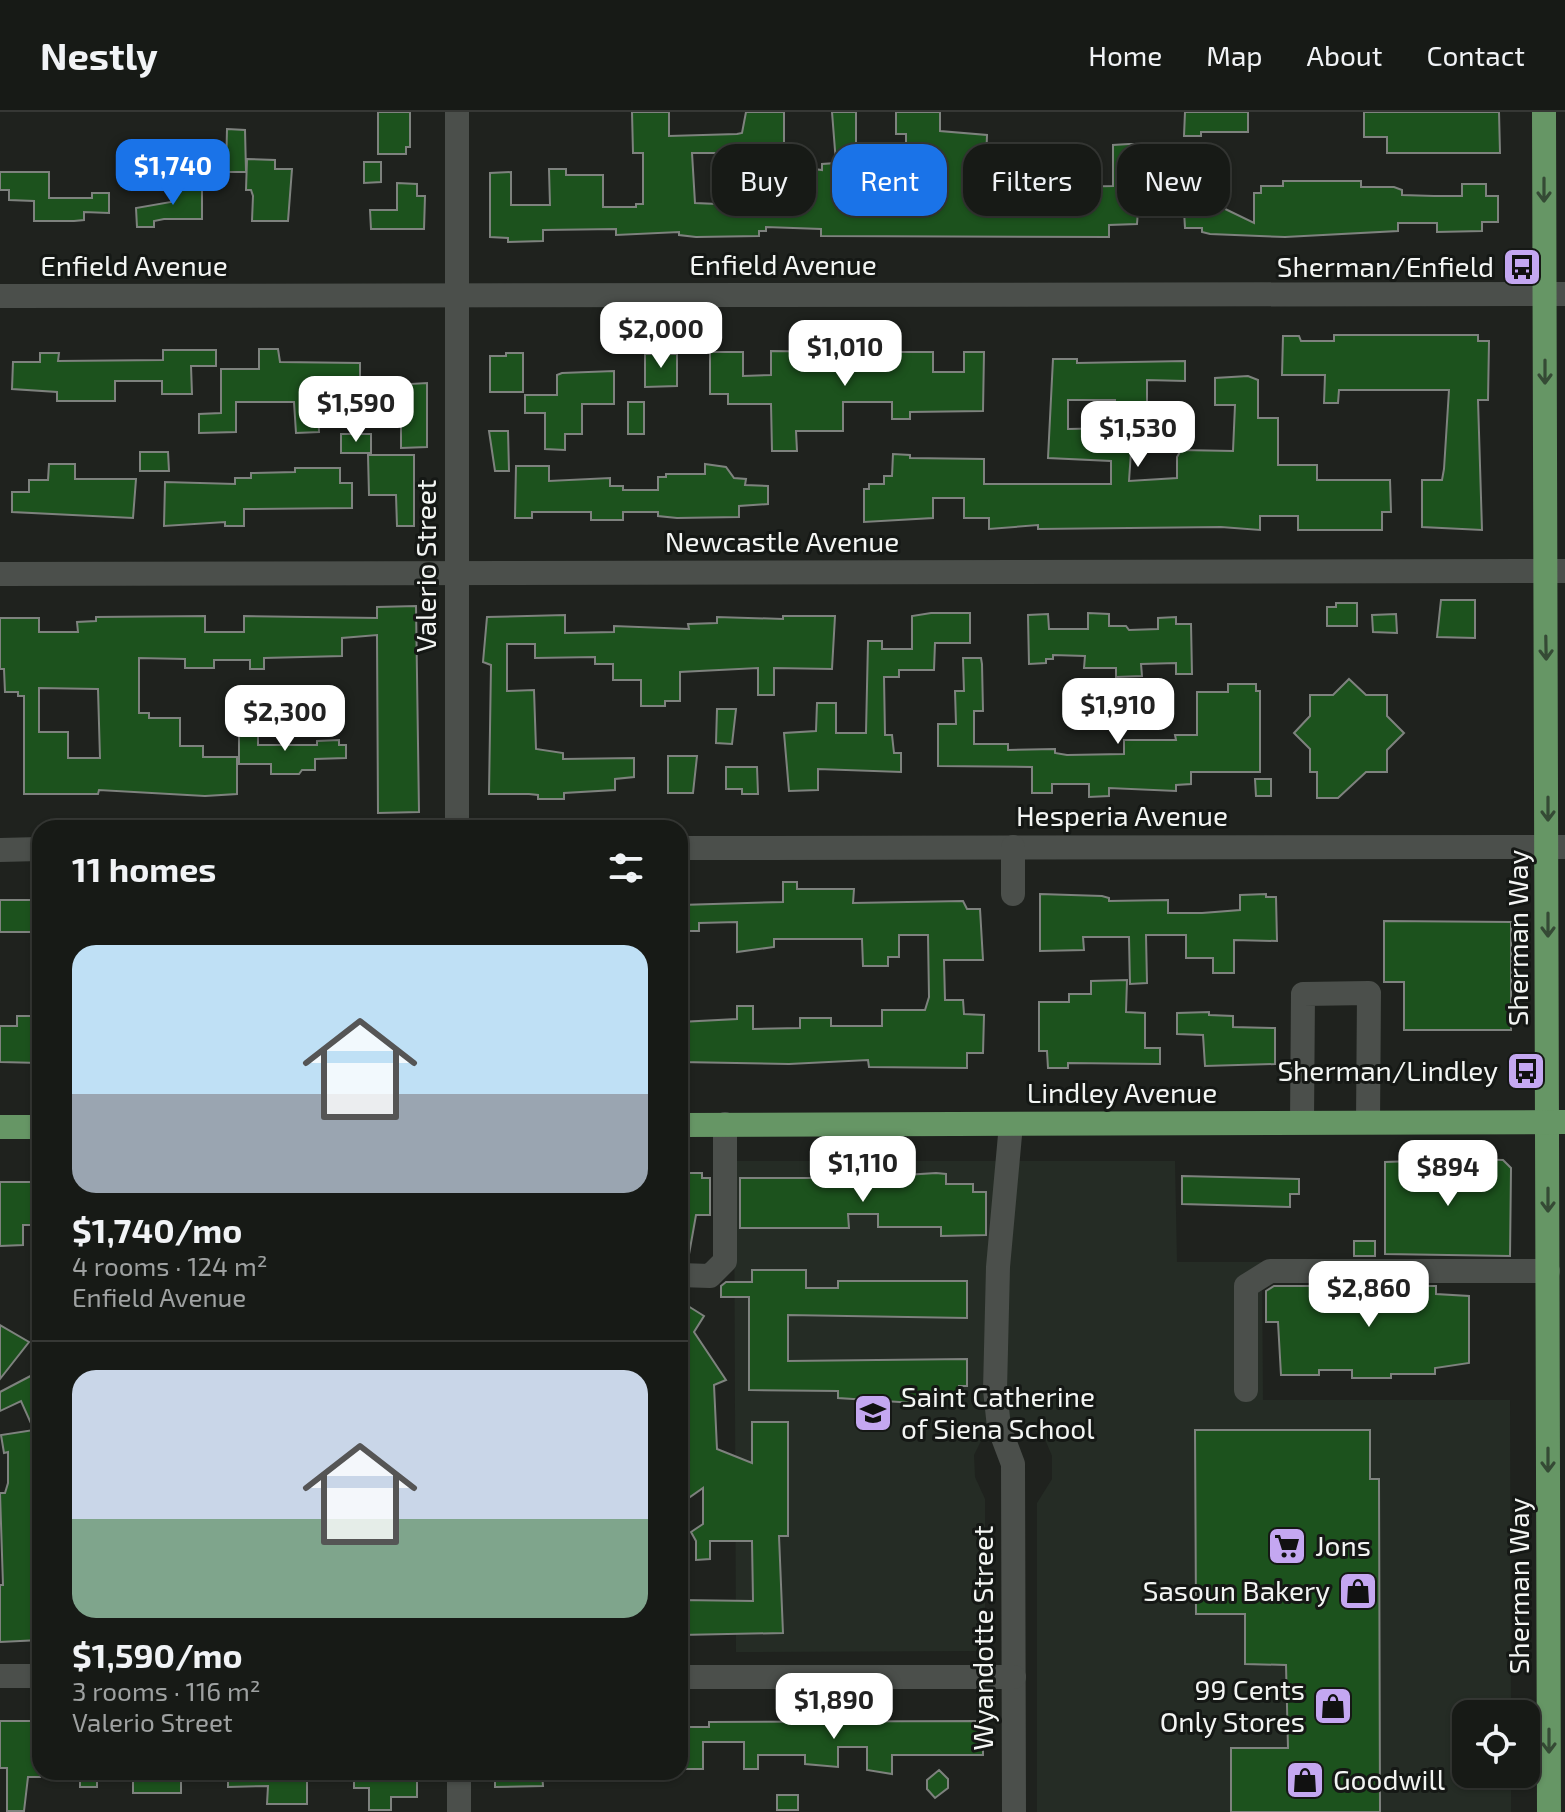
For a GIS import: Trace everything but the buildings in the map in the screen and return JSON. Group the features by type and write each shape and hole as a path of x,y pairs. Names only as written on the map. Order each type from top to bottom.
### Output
{"main road":[{"name":"Sherman Way","path":"1544,112 1555,294 1556,1122 1548,1271 1549,1812"},
{"name":"Lindley Avenue","path":"688,1125 1556,1122"},
{"path":"0,1127 32,1127"}],"street":[{"name":"Valerio Street","path":"457,112 457,820"},
{"name":"Enfield Avenue","path":"0,296 1555,294"},
{"name":"Newcastle Avenue","path":"0,574 1555,570"},
{"path":"1013,847 1013,894"},
{"name":"Hesperia Avenue","path":"688,848 1556,847"},
{"path":"0,850 32,849"},
{"path":"1302,1122 1303,994 1369,993 1368,1122"},
{"path":"688,1275 710,1276 725,1261 725,1124"},
{"name":"Wyandotte Street","path":"1011,1124 998,1267 995,1390 999,1427 1013,1464 1014,1812"},
{"path":"1246,1390 1246,1286 1270,1271 1548,1271"},
{"path":"0,1676 32,1676"},
{"path":"688,1677 1014,1677"},
{"path":"459,1780 459,1812"}],"shaded area":[{"path":"734,1161 1175,1161 1177,1262 1262,1262 1263,1400 1510,1400 1511,1700 1452,1700 1452,1788 1511,1788 1511,1812 1037,1812 1037,1503 1052,1479 1052,1456 1044,1437 1028,1426 1011,1424 995,1429 984,1435 974,1455 975,1477 985,1499 985,1643 976,1651 736,1652"}],"place":[{"name":"Sherman/Enfield","path":"1522,267"},
{"name":"Sherman/Lindley","path":"1526,1071"},
{"name":"Saint Catherine of Siena School","path":"873,1413"},
{"name":"Jons","path":"1287,1546"},
{"name":"Sasoun Bakery","path":"1358,1591"},
{"name":"99 Cents Only Stores","path":"1333,1706"},
{"name":"Goodwill","path":"1305,1780"}]}
